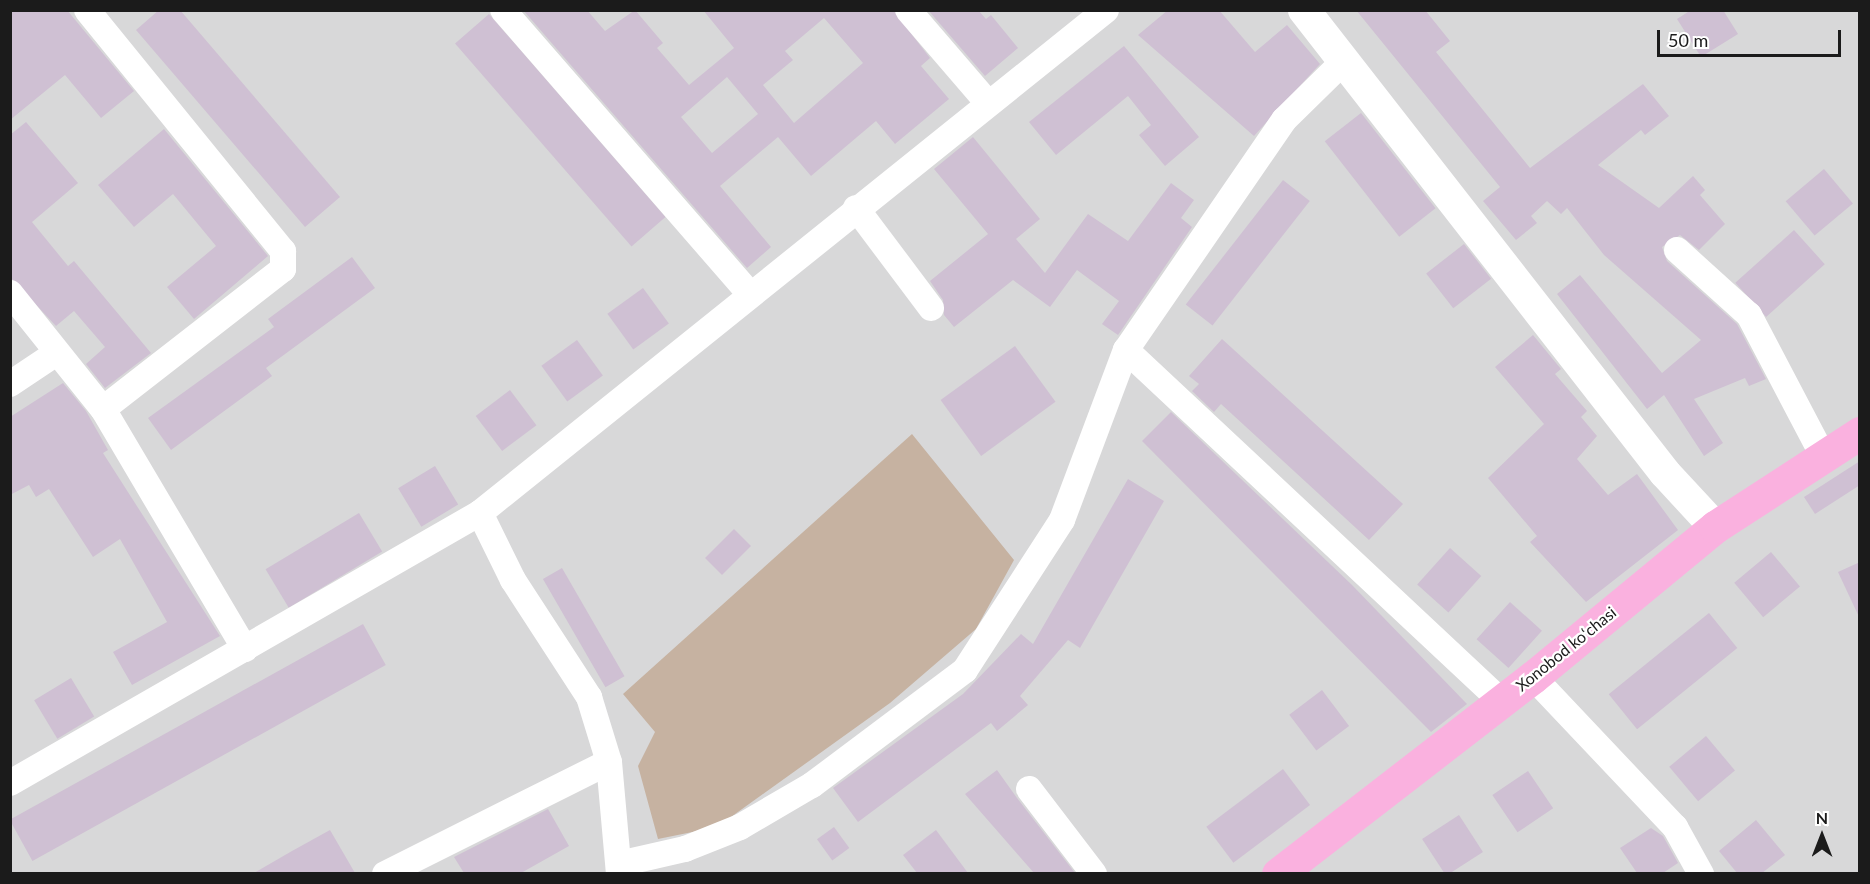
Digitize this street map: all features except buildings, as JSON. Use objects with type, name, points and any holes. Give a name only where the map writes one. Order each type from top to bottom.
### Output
[{"type":"main road","name":"Xonobod koʻchasi","points":[[1278,873],[1533,677],[1714,527],[1860,433]]},
{"type":"street","points":[[87,10],[283,251],[283,269],[103,410]]},
{"type":"street","points":[[503,10],[749,293]]},
{"type":"street","points":[[908,10],[987,102]]},
{"type":"street","points":[[10,783],[480,513],[987,102],[1107,10]]},
{"type":"street","points":[[1315,14],[1344,61],[1665,473],[1714,527]]},
{"type":"street","points":[[480,513],[513,580],[589,697],[609,762],[619,869],[685,849],[740,826],[812,785],[965,670],[1062,520],[1126,350],[1284,120],[1344,61]]},
{"type":"street","points":[[856,208],[931,308]]},
{"type":"street","points":[[1677,250],[1749,315],[1823,456]]},
{"type":"street","points":[[10,293],[55,354],[103,410],[245,649]]},
{"type":"street","points":[[1126,350],[1501,701]]},
{"type":"street","points":[[10,384],[55,354]]},
{"type":"street","points":[[1533,677],[1675,826],[1701,873]]},
{"type":"street","points":[[385,873],[609,762]]},
{"type":"street","points":[[1029,789],[1094,873]]},
{"type":"shaded area","points":[[11,11],[1859,11],[1859,873],[11,873]]},
{"type":"shaded area","points":[[912,434],[1014,560],[976,629],[890,703],[717,827],[658,839],[638,766],[655,732],[623,694]]}]
